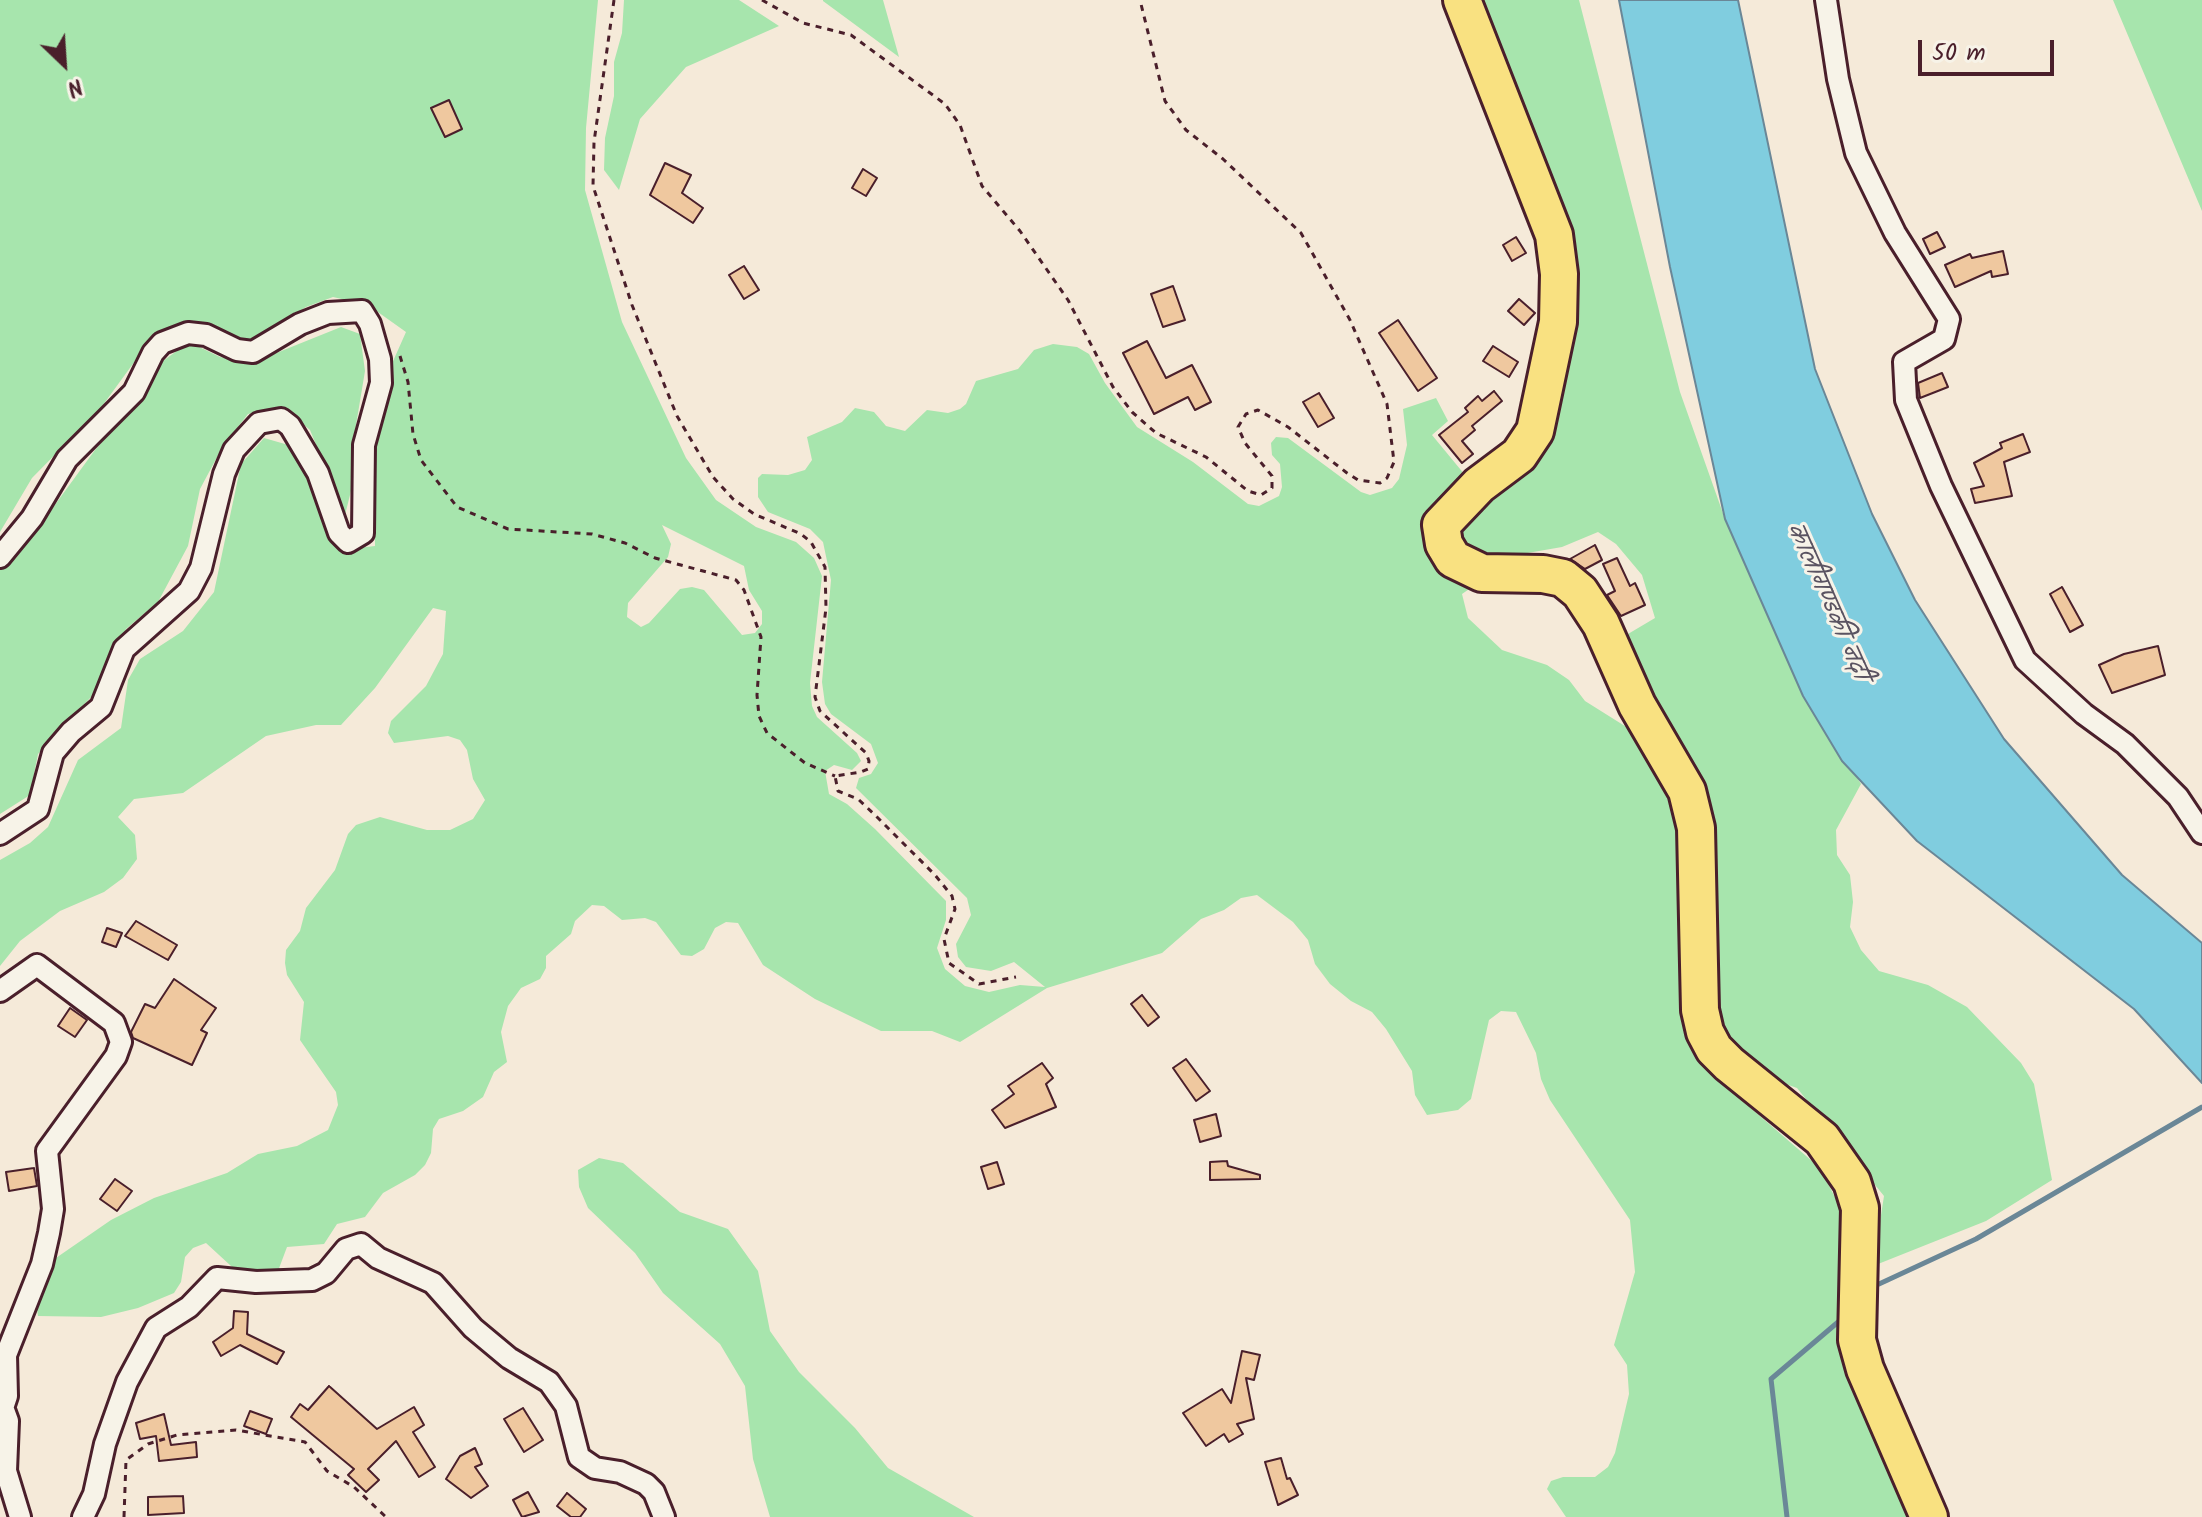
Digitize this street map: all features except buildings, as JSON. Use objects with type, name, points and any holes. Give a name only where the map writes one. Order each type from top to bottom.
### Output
[{"type":"highway","points":[[1462,0],[1554,235],[1559,274],[1558,322],[1535,431],[1519,455],[1479,485],[1441,525],[1444,544],[1453,559],[1482,573],[1543,574],[1563,578],[1580,592],[1601,624],[1637,705],[1687,791],[1696,828],[1700,1010],[1705,1032],[1714,1049],[1729,1064],[1822,1139],[1852,1182],[1860,1208],[1857,1340],[1865,1369],[1929,1517]]},
{"type":"street","points":[[1826,0],[1838,79],[1856,153],[1895,233],[1949,319],[1944,339],[1904,362],[1906,400],[1941,486],[2025,660],[2084,714],[2125,744],[2178,797],[2202,833]]},
{"type":"street","points":[[0,557],[32,518],[57,471],[134,392],[153,353],[162,343],[180,335],[197,334],[244,353],[253,352],[300,324],[328,313],[362,311],[370,324],[380,359],[381,383],[364,445],[363,533],[348,542],[339,533],[318,473],[290,426],[281,419],[259,423],[234,450],[224,474],[201,568],[189,591],[124,649],[101,707],[71,732],[53,753],[38,809],[0,834]]},
{"type":"street","points":[[0,991],[37,965],[114,1023],[121,1042],[116,1056],[47,1151],[53,1209],[49,1233],[42,1264],[6,1355],[7,1396],[2,1414],[8,1421],[6,1471],[20,1517]]},
{"type":"street","points":[[83,1517],[94,1494],[105,1444],[127,1382],[156,1328],[189,1307],[217,1278],[256,1282],[312,1280],[326,1273],[346,1249],[361,1244],[378,1258],[433,1283],[473,1328],[509,1358],[549,1382],[566,1406],[579,1457],[595,1468],[620,1472],[646,1484],[654,1492],[664,1517]]},
{"type":"path","points":[[393,346],[402,359],[408,382],[413,434],[421,460],[457,507],[508,529],[592,534],[625,543],[655,558],[698,567],[736,580],[744,590],[761,637],[757,695],[759,716],[767,733],[805,763],[835,776],[868,769],[866,753],[820,711],[815,697],[826,608],[825,567],[811,542],[754,514],[733,499],[713,477],[677,416],[603,228],[593,186],[594,142],[614,0]]},
{"type":"path","points":[[762,0],[803,23],[851,35],[945,104],[960,125],[982,186],[1015,224],[1068,300],[1113,387],[1132,412],[1156,433],[1206,457],[1248,491],[1261,495],[1272,488],[1272,476],[1245,443],[1238,427],[1246,414],[1258,410],[1288,427],[1358,480],[1380,483],[1387,478],[1394,462],[1389,416],[1368,356],[1301,233],[1223,159],[1186,130],[1170,109],[1158,86],[1150,31],[1140,0]]},
{"type":"path","points":[[835,776],[838,791],[858,799],[952,896],[955,909],[944,939],[949,963],[979,984],[1016,977]]},
{"type":"path","points":[[124,1517],[126,1460],[148,1444],[177,1435],[236,1430],[305,1442],[327,1471],[354,1487],[386,1517]]},
{"type":"green space","points":[[0,0],[598,0],[586,128],[585,190],[622,322],[686,458],[716,500],[756,527],[796,542],[814,558],[822,576],[810,683],[812,706],[817,717],[857,753],[861,761],[852,770],[834,765],[825,771],[829,794],[847,804],[875,829],[946,901],[946,920],[937,948],[945,969],[965,986],[989,992],[1020,985],[1045,987],[1014,962],[991,971],[966,967],[958,957],[956,944],[971,915],[967,898],[856,788],[859,778],[871,774],[878,763],[871,744],[831,714],[825,704],[822,682],[831,580],[823,542],[810,529],[768,512],[758,497],[758,478],[762,474],[788,475],[805,470],[812,460],[807,437],[842,422],[855,408],[874,412],[886,426],[905,431],[927,410],[948,413],[960,409],[966,404],[976,381],[1018,369],[1034,350],[1053,344],[1077,347],[1089,354],[1105,383],[1137,427],[1193,462],[1248,504],[1259,506],[1279,496],[1282,487],[1280,464],[1272,455],[1271,443],[1276,437],[1288,438],[1361,492],[1370,495],[1392,488],[1399,479],[1407,445],[1403,409],[1436,398],[1448,421],[1432,435],[1465,475],[1433,514],[1475,585],[1462,594],[1468,618],[1502,650],[1547,665],[1569,680],[1585,701],[1628,728],[1656,759],[1678,796],[1702,1050],[1753,1110],[1820,1168],[1841,1209],[1913,1517],[1566,1517],[1547,1489],[1551,1481],[1563,1477],[1595,1477],[1608,1467],[1615,1453],[1629,1394],[1627,1365],[1614,1345],[1635,1272],[1630,1220],[1550,1100],[1541,1079],[1536,1053],[1516,1012],[1501,1011],[1489,1020],[1471,1099],[1458,1110],[1427,1115],[1415,1095],[1412,1071],[1386,1029],[1372,1012],[1351,1001],[1330,984],[1315,964],[1308,940],[1293,922],[1257,895],[1241,898],[1224,910],[1201,919],[1162,953],[1047,988],[960,1042],[932,1031],[881,1031],[815,999],[763,965],[738,923],[726,922],[715,928],[704,949],[692,956],[681,955],[656,922],[645,918],[622,920],[604,906],[592,905],[575,921],[571,934],[546,956],[546,968],[540,979],[521,988],[508,1006],[501,1032],[507,1062],[494,1072],[483,1097],[463,1111],[439,1119],[433,1129],[431,1153],[425,1165],[415,1175],[383,1193],[365,1217],[337,1224],[324,1244],[287,1247],[278,1271],[269,1280],[243,1277],[206,1243],[193,1248],[185,1257],[181,1282],[174,1293],[138,1308],[101,1317],[38,1316],[36,1303],[24,1280],[111,1220],[154,1198],[227,1173],[258,1154],[297,1146],[328,1130],[338,1105],[336,1092],[300,1040],[304,1002],[287,975],[286,950],[300,931],[306,908],[335,870],[348,834],[356,825],[380,817],[427,830],[450,830],[473,819],[485,800],[473,779],[467,750],[460,740],[448,736],[394,743],[388,733],[391,721],[426,686],[443,654],[446,611],[433,608],[375,688],[341,725],[316,725],[266,736],[183,793],[134,799],[118,817],[135,835],[137,859],[123,878],[104,892],[60,911],[20,941],[0,966],[0,860],[30,843],[48,827],[78,760],[121,728],[128,680],[140,659],[183,631],[214,592],[241,464],[264,438],[292,446],[340,550],[375,546],[375,452],[384,414],[386,377],[406,332],[368,305],[333,297],[306,307],[249,344],[191,324],[154,335],[100,409],[32,478],[0,532]],"holes":[[[662,525],[744,566],[749,590],[762,611],[762,624],[755,633],[742,635],[704,590],[692,587],[680,589],[649,623],[641,627],[627,617],[628,603],[668,557],[671,544]]]},
{"type":"green space","points":[[624,0],[739,0],[779,26],[686,67],[640,119],[619,190],[604,170],[605,138],[614,96],[614,62],[622,33]]},
{"type":"green space","points":[[883,0],[899,57],[823,1]]},
{"type":"green space","points":[[1478,0],[1579,0],[1680,392],[1725,519],[1803,695],[1861,784],[1836,830],[1837,855],[1850,875],[1853,902],[1850,927],[1861,950],[1879,971],[1928,985],[1967,1007],[2021,1063],[2034,1084],[2052,1180],[1986,1221],[1873,1266],[1884,1196],[1797,1088],[1766,1077],[1732,1052],[1714,1022],[1702,801],[1630,665],[1628,634],[1655,618],[1642,575],[1616,544],[1598,532],[1562,547],[1493,559],[1457,540],[1453,521],[1530,452],[1568,328]]},
{"type":"green space","points":[[2113,0],[2202,0],[2202,211]]},
{"type":"green space","points":[[341,327],[360,334],[365,371],[355,431],[352,487],[345,515],[310,430],[283,407],[248,414],[223,446],[200,489],[188,546],[158,602],[126,629],[92,696],[38,754],[30,795],[0,814],[0,568],[16,558],[95,450],[131,409],[163,361],[189,342],[220,357],[254,362]]},
{"type":"green space","points":[[599,1158],[623,1163],[680,1212],[728,1229],[758,1271],[770,1331],[799,1372],[855,1428],[888,1468],[974,1517],[770,1517],[753,1459],[745,1386],[720,1344],[663,1293],[635,1253],[588,1208],[579,1187],[578,1170]]},
{"type":"water","name":"कालीगण्डकी नदी","points":[[1619,0],[1738,0],[1815,369],[1872,514],[1915,600],[2004,739],[2122,875],[2202,943],[2202,1083],[2134,1009],[1917,841],[1842,761],[1803,696],[1725,519],[1670,267]]},
{"type":"waterway","points":[[1879,1284],[1976,1239],[2202,1107]]},
{"type":"waterway","points":[[1787,1517],[1771,1379],[1844,1317]]}]
